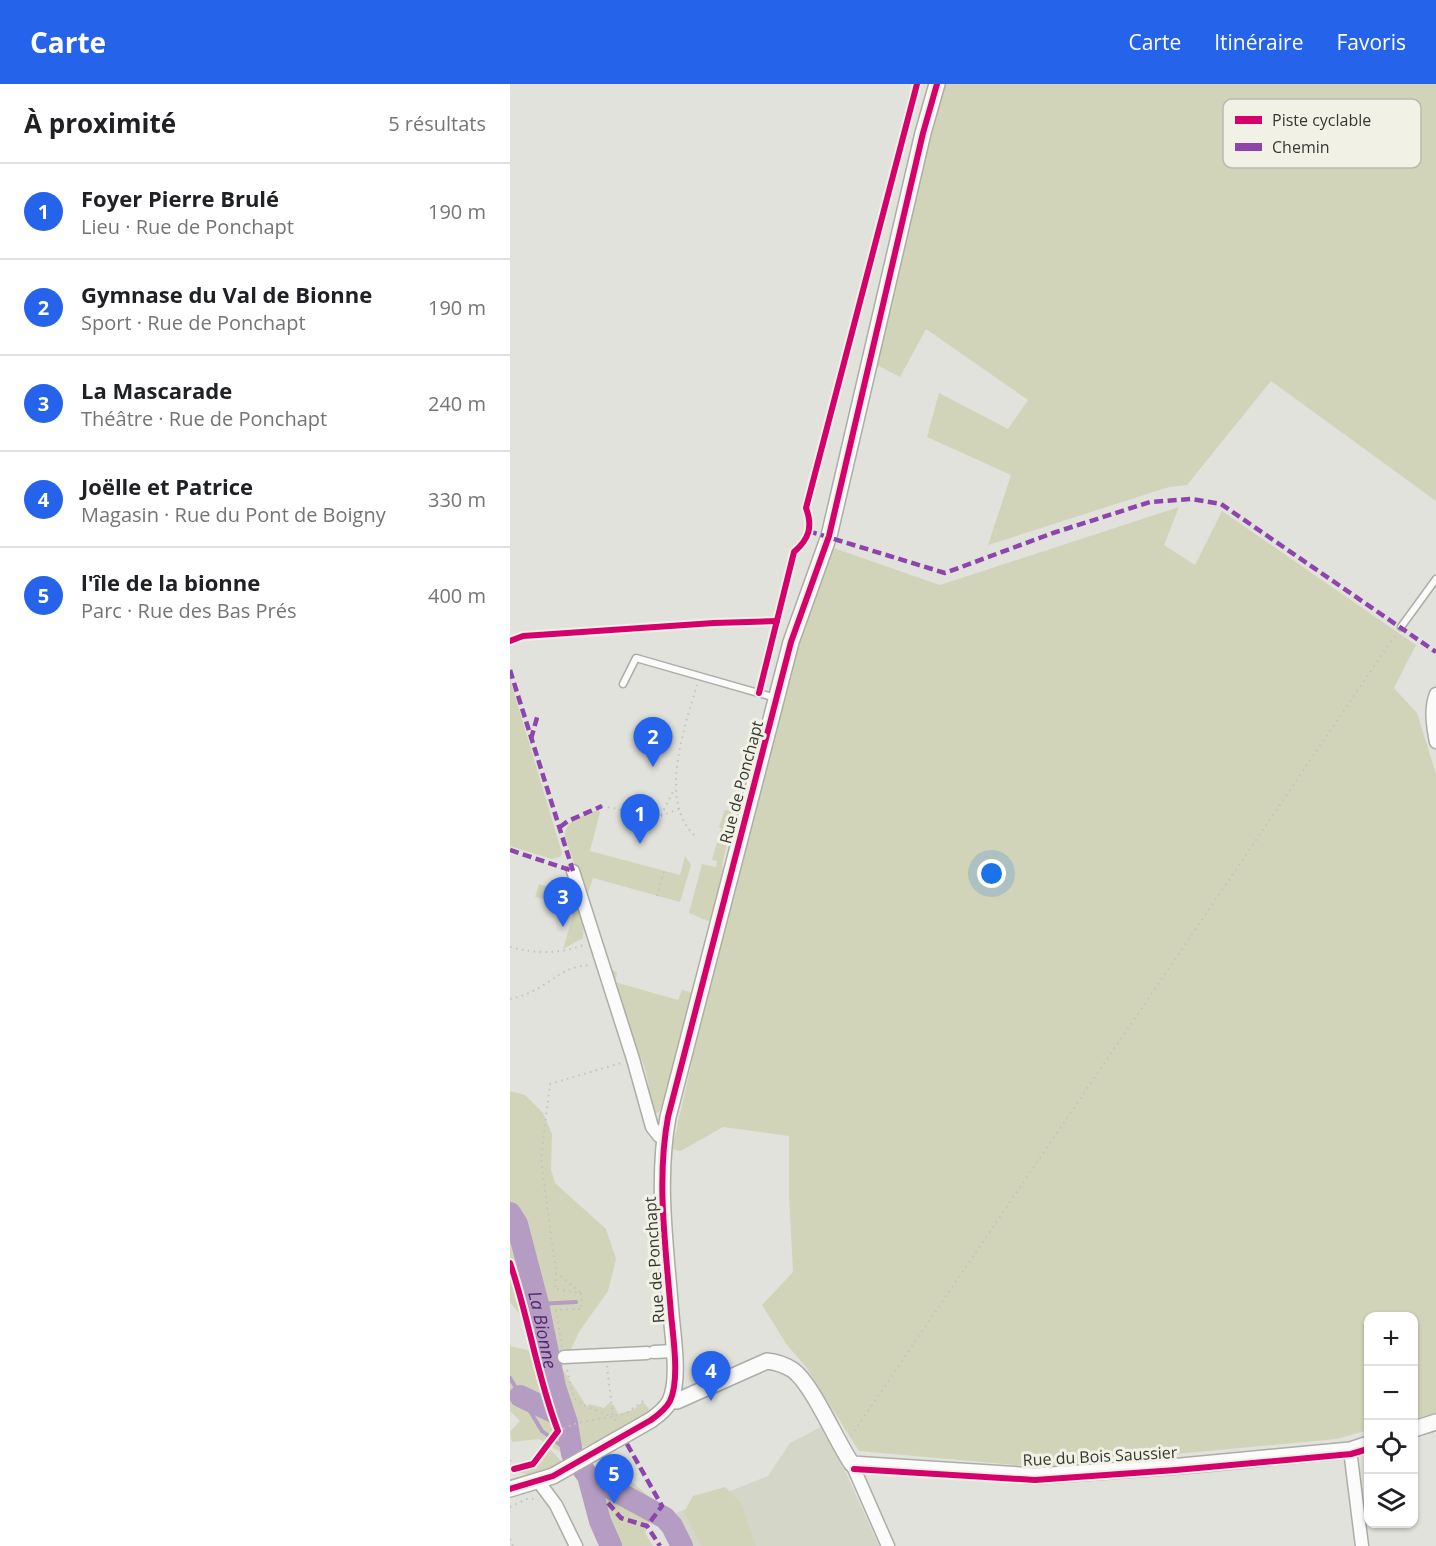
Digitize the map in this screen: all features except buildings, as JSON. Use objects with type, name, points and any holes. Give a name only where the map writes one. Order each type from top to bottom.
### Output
[{"type":"street","name":"Rue de Ponchapt","points":[[671,1400],[674,1383],[674,1351],[661,1177],[664,1138],[680,1064],[791,642],[829,536],[923,133],[937,84]]},
{"type":"street","points":[[1436,694],[1432,725],[1436,742]]},
{"type":"street","points":[[573,871],[633,1059],[652,1127],[659,1136],[664,1138]]},
{"type":"street","points":[[564,1358],[674,1351]]},
{"type":"street","points":[[510,1489],[553,1476],[651,1420],[663,1411],[671,1400],[677,1401],[767,1361],[778,1363],[794,1371],[808,1388],[852,1464],[888,1546]]},
{"type":"street","points":[[1418,1427],[1436,1422]]},
{"type":"street","name":"Rue du Bois Saussier","points":[[852,1464],[1036,1476],[1350,1450],[1364,1445]]},
{"type":"street","points":[[1350,1450],[1362,1546]]},
{"type":"street","points":[[538,1481],[556,1505],[576,1546]]},
{"type":"lane","points":[[1401,627],[1436,579]]},
{"type":"lane","points":[[622,684],[636,658],[777,698]]},
{"type":"path","points":[[842,1450],[1401,627]]},
{"type":"path","points":[[661,816],[675,788],[684,735],[700,676]]},
{"type":"path","points":[[675,788],[679,810],[687,828],[694,835]]},
{"type":"path","points":[[602,806],[661,816],[679,810]]},
{"type":"path","points":[[657,896],[664,871]]},
{"type":"path","points":[[510,947],[530,953],[546,953],[561,952],[595,942]]},
{"type":"path","points":[[510,999],[534,991],[575,966],[603,964]]},
{"type":"path","points":[[581,1293],[555,1289],[556,1272],[541,1159],[550,1084],[633,1059]]},
{"type":"path","points":[[556,1272],[581,1293],[582,1309],[556,1310],[574,1398],[581,1404],[613,1417]]},
{"type":"path","points":[[606,1355],[613,1417]]},
{"type":"path","points":[[558,1431],[577,1423],[625,1414],[643,1401]]},
{"type":"path","points":[[510,1460],[514,1469]]},
{"type":"path","points":[[510,1507],[528,1498],[556,1505]]},
{"type":"path","points":[[510,1539],[513,1546]]},
{"type":"shaded area","points":[[821,1427],[840,1456],[879,1546],[693,1546],[676,1513],[768,1476],[790,1443]]},
{"type":"green space","points":[[943,84],[1436,84],[1436,501],[1271,381],[1187,485],[1169,487],[988,545],[1011,475],[927,437],[939,393],[1008,429],[1028,400],[926,329],[900,377],[877,365],[929,133]]},
{"type":"green space","points":[[1179,507],[1164,545],[1195,565],[1222,511],[1416,645],[1394,688],[1417,713],[1436,774],[1436,1413],[1418,1418],[1418,1312],[1364,1312],[1364,1431],[1337,1439],[1036,1467],[859,1451],[806,1367],[787,1345],[762,1305],[793,1272],[789,1136],[723,1127],[681,1151],[672,1149],[725,917],[822,544],[940,585]]},
{"type":"green space","points":[[510,679],[562,853],[560,857],[552,859],[510,846]]},
{"type":"green space","points":[[598,810],[600,812],[590,851],[680,875],[685,856],[691,865],[680,902],[593,878],[588,893],[584,892],[565,837],[566,831],[571,822]]},
{"type":"green space","points":[[725,810],[735,811],[722,865],[724,880],[713,919],[708,921],[689,913],[702,864],[716,867],[717,861],[712,860]]},
{"type":"green space","points":[[539,884],[571,894],[575,898],[582,914],[583,938],[563,949],[573,915],[545,906],[547,900],[535,897]]},
{"type":"green space","points":[[609,967],[617,973],[615,982],[678,1000],[682,990],[690,992],[692,996],[664,1103],[658,1113],[654,1113],[646,1070],[631,1042]]},
{"type":"green space","points":[[510,1091],[525,1095],[543,1113],[552,1134],[551,1169],[555,1183],[606,1229],[616,1259],[608,1291],[579,1332],[562,1368],[587,1407],[589,1404],[604,1408],[609,1403],[614,1405],[618,1414],[633,1410],[643,1402],[649,1409],[645,1415],[601,1442],[598,1441],[565,1455],[539,1439],[512,1442],[510,1432],[520,1421],[510,1411],[510,1346],[540,1353],[538,1337],[510,1302]]},
{"type":"green space","points":[[548,1447],[564,1464],[533,1476],[515,1471],[537,1462]]},
{"type":"green space","points":[[616,1469],[657,1503],[645,1533],[653,1546],[606,1546],[588,1501]]},
{"type":"green space","points":[[725,1487],[741,1503],[756,1546],[701,1546],[684,1512],[693,1496]]},
{"type":"waterway","name":"La Bionne","points":[[510,1213],[517,1224],[538,1304],[555,1387],[567,1423],[572,1454],[588,1476],[600,1521],[611,1546]]},
{"type":"waterway","points":[[538,1304],[576,1302]]},
{"type":"waterway","points":[[510,1378],[542,1431],[572,1454]]},
{"type":"waterway","points":[[520,1396],[564,1417]]},
{"type":"waterway","points":[[588,1476],[665,1518],[672,1526],[682,1546]]},
{"type":"marked path","points":[[808,531],[945,573],[1053,533],[1150,502],[1191,499],[1221,504],[1436,652]]},
{"type":"marked path","points":[[510,670],[573,871]]},
{"type":"marked path","points":[[531,739],[538,714]]},
{"type":"marked path","points":[[560,827],[602,806]]},
{"type":"marked path","points":[[510,850],[573,871]]},
{"type":"marked path","points":[[627,1444],[662,1506],[647,1526]]},
{"type":"marked path","points":[[608,1503],[621,1518],[647,1526],[660,1546]]},
{"type":"cycle path","points":[[759,693],[794,552],[808,532],[809,521],[806,508],[917,84]]},
{"type":"cycle path","points":[[510,1489],[553,1476],[651,1420],[666,1407],[673,1392],[675,1358],[662,1190],[664,1141],[668,1117],[791,642],[829,536],[923,133],[937,84]]},
{"type":"cycle path","points":[[510,641],[523,636],[777,621]]},
{"type":"cycle path","points":[[510,1263],[544,1390],[558,1431],[533,1464],[514,1469]]},
{"type":"cycle path","points":[[854,1469],[1035,1480],[1176,1470],[1351,1454],[1364,1450]]},
{"type":"place","name":"Gymnase du Val de Bionne","points":[[653,767]]},
{"type":"place","name":"Foyer Pierre Brulé","points":[[640,844]]},
{"type":"place","name":"La Mascarade","points":[[563,927]]},
{"type":"place","name":"Joëlle et Patrice","points":[[711,1401]]},
{"type":"place","name":"l'île de la bionne","points":[[614,1504]]}]
